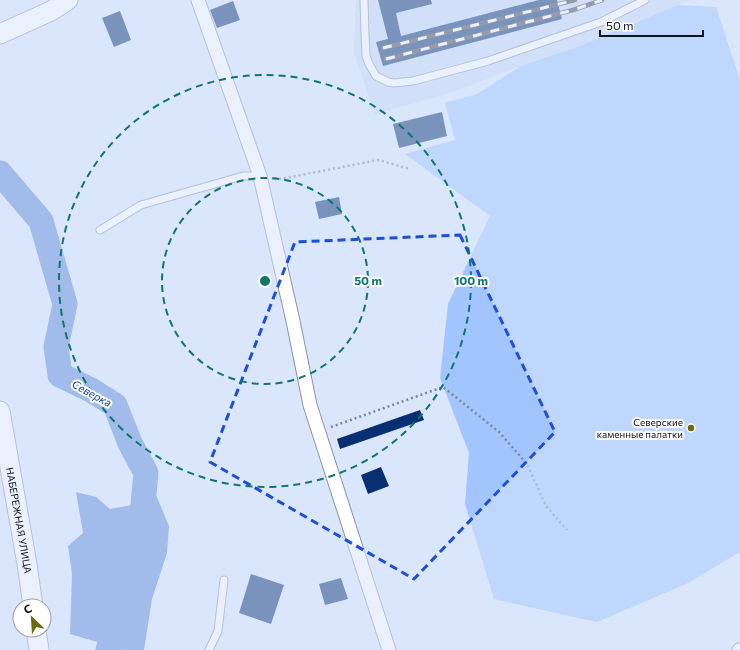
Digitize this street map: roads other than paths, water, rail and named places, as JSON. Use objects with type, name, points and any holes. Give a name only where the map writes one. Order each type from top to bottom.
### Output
[{"type":"street","points":[[0,34],[48,6],[68,0]]},
{"type":"street","points":[[198,0],[260,176],[293,321],[310,405],[389,650]]},
{"type":"street","name":"НАБЕРЕЖНАЯ УЛИЦА","points":[[0,411],[32,598]]},
{"type":"street","points":[[37,638],[39,650]]},
{"type":"lane","points":[[364,0],[364,34],[366,56],[376,76],[388,82],[394,83],[413,81],[488,61],[601,22],[645,0]]},
{"type":"lane","points":[[100,230],[141,205],[243,176],[260,176]]},
{"type":"lane","points":[[209,650],[218,631],[224,580]]},
{"type":"waterway","name":"Северка","points":[[0,173],[41,221],[65,304],[56,347],[60,375],[91,390],[115,405],[130,443],[146,473],[143,504]]},
{"type":"waterway","name":"Северка","points":[[108,650],[119,613]]},
{"type":"railway","points":[[383,48],[575,0]]},
{"type":"railway","points":[[386,59],[573,10],[602,0]]},
{"type":"place","name":"Северские каменные палатки","points":[[691,428]]}]
